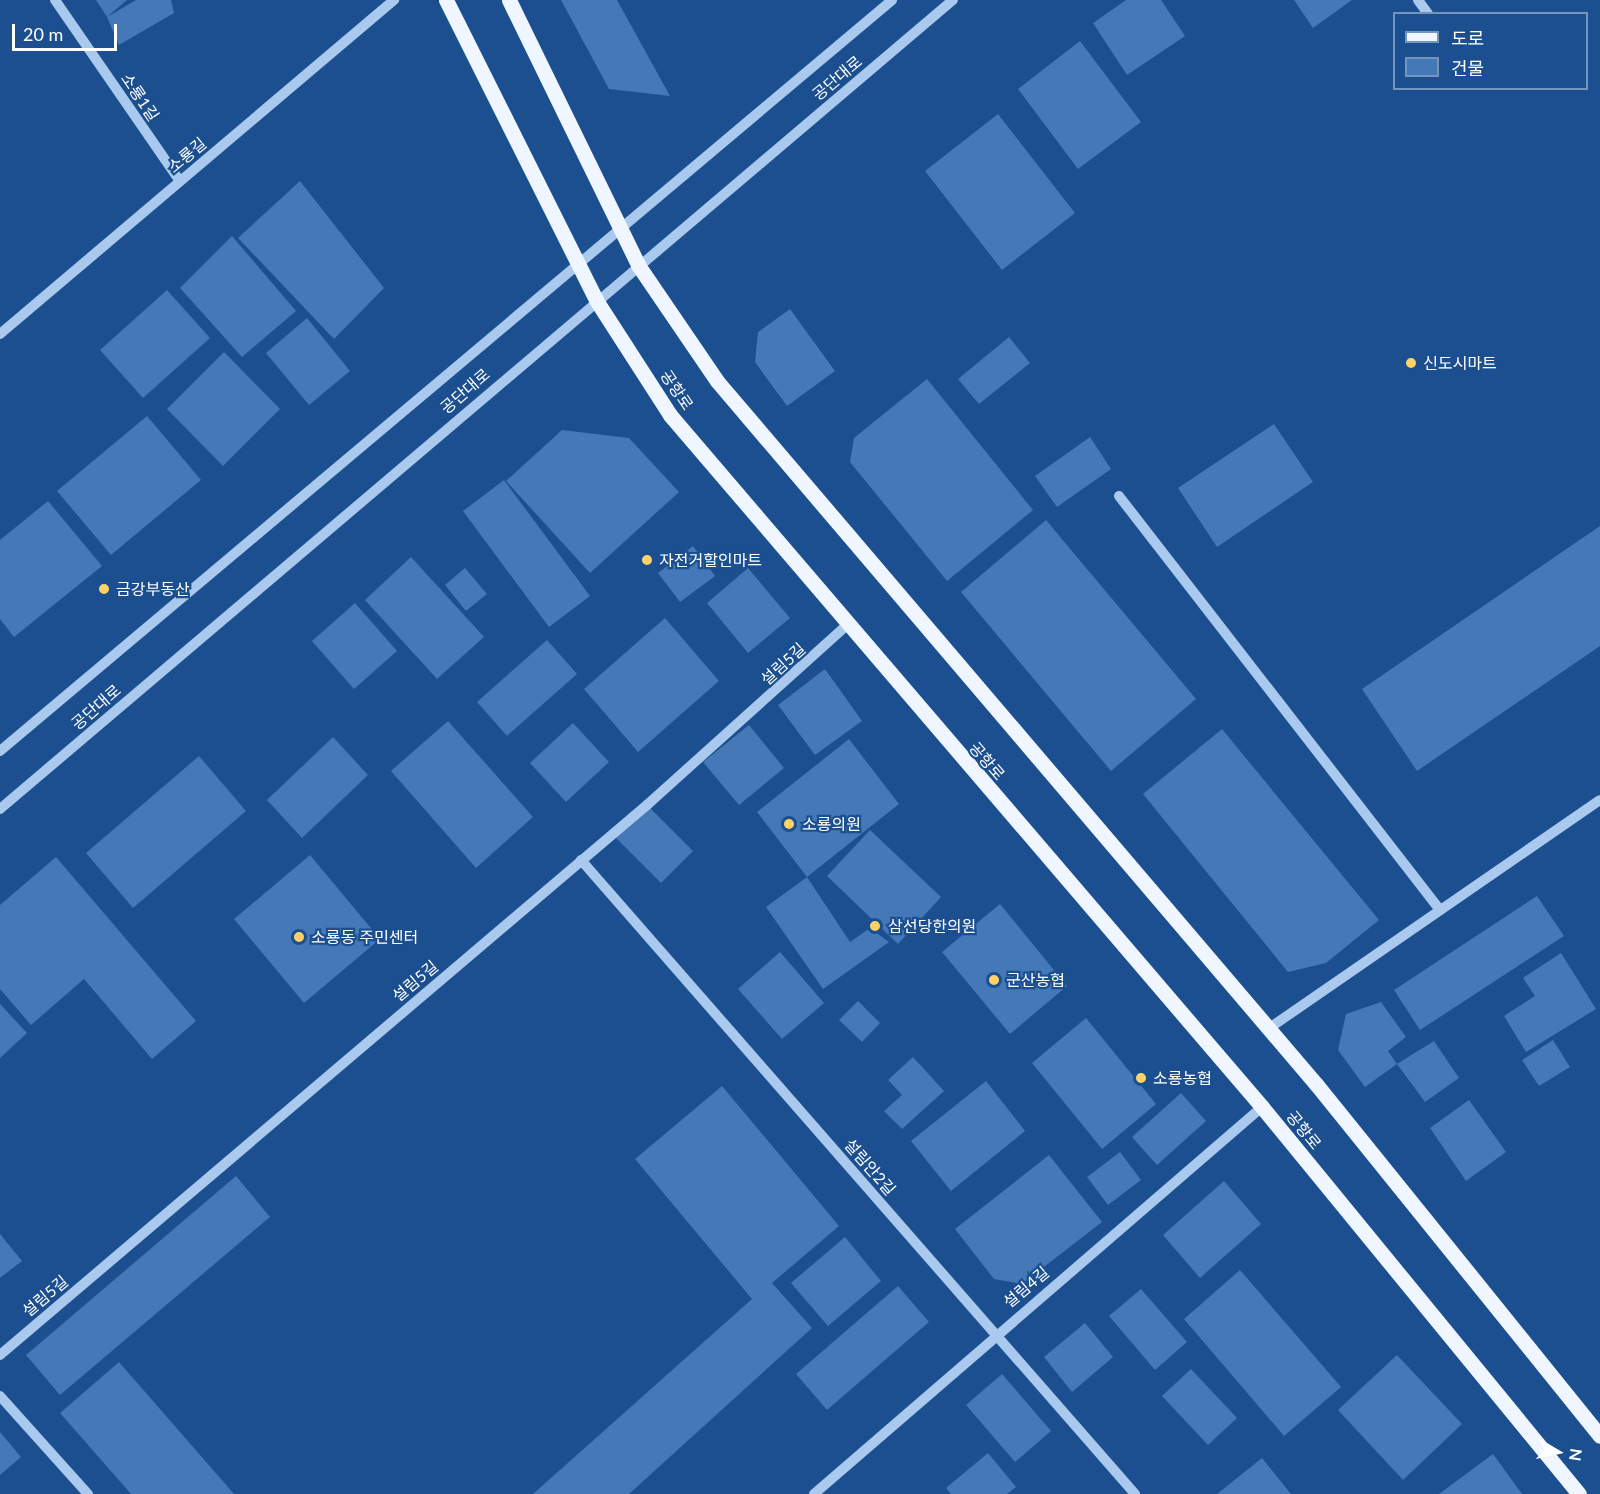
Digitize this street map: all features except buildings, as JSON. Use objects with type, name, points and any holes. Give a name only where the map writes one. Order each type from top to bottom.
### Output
[{"type":"main road","name":"공항로","points":[[446,0],[596,300],[670,415],[846,626],[1262,1107],[1579,1494]]},
{"type":"main road","points":[[509,0],[638,265],[724,390],[1268,1029],[1600,1437]]},
{"type":"street","name":"소룡1길","points":[[55,0],[180,181]]},
{"type":"street","name":"소룡길","points":[[0,334],[394,0]]},
{"type":"street","name":"공단대로","points":[[0,752],[577,263],[892,0]]},
{"type":"street","name":"공단대로","points":[[0,809],[596,300],[953,0]]},
{"type":"street","points":[[1119,496],[1440,910]]},
{"type":"street","name":"설림5길","points":[[0,1355],[581,860],[846,626]]},
{"type":"street","points":[[1268,1029],[1600,800]]},
{"type":"street","name":"설림안2길","points":[[581,860],[1135,1494]]},
{"type":"street","name":"설림4길","points":[[814,1494],[995,1333],[1262,1107]]},
{"type":"street","points":[[0,1396],[88,1494]]},
{"type":"place","name":"신도시마트","points":[[1411,363]]},
{"type":"place","name":"자전거할인마트","points":[[647,560]]},
{"type":"place","name":"금강부동산","points":[[104,589]]},
{"type":"place","name":"소룡의원","points":[[789,824]]},
{"type":"place","name":"삼선당한의원","points":[[875,926]]},
{"type":"place","name":"소룡동 주민센터","points":[[299,937]]},
{"type":"place","name":"군산농협","points":[[994,980]]},
{"type":"place","name":"소룡농협","points":[[1141,1078]]}]
